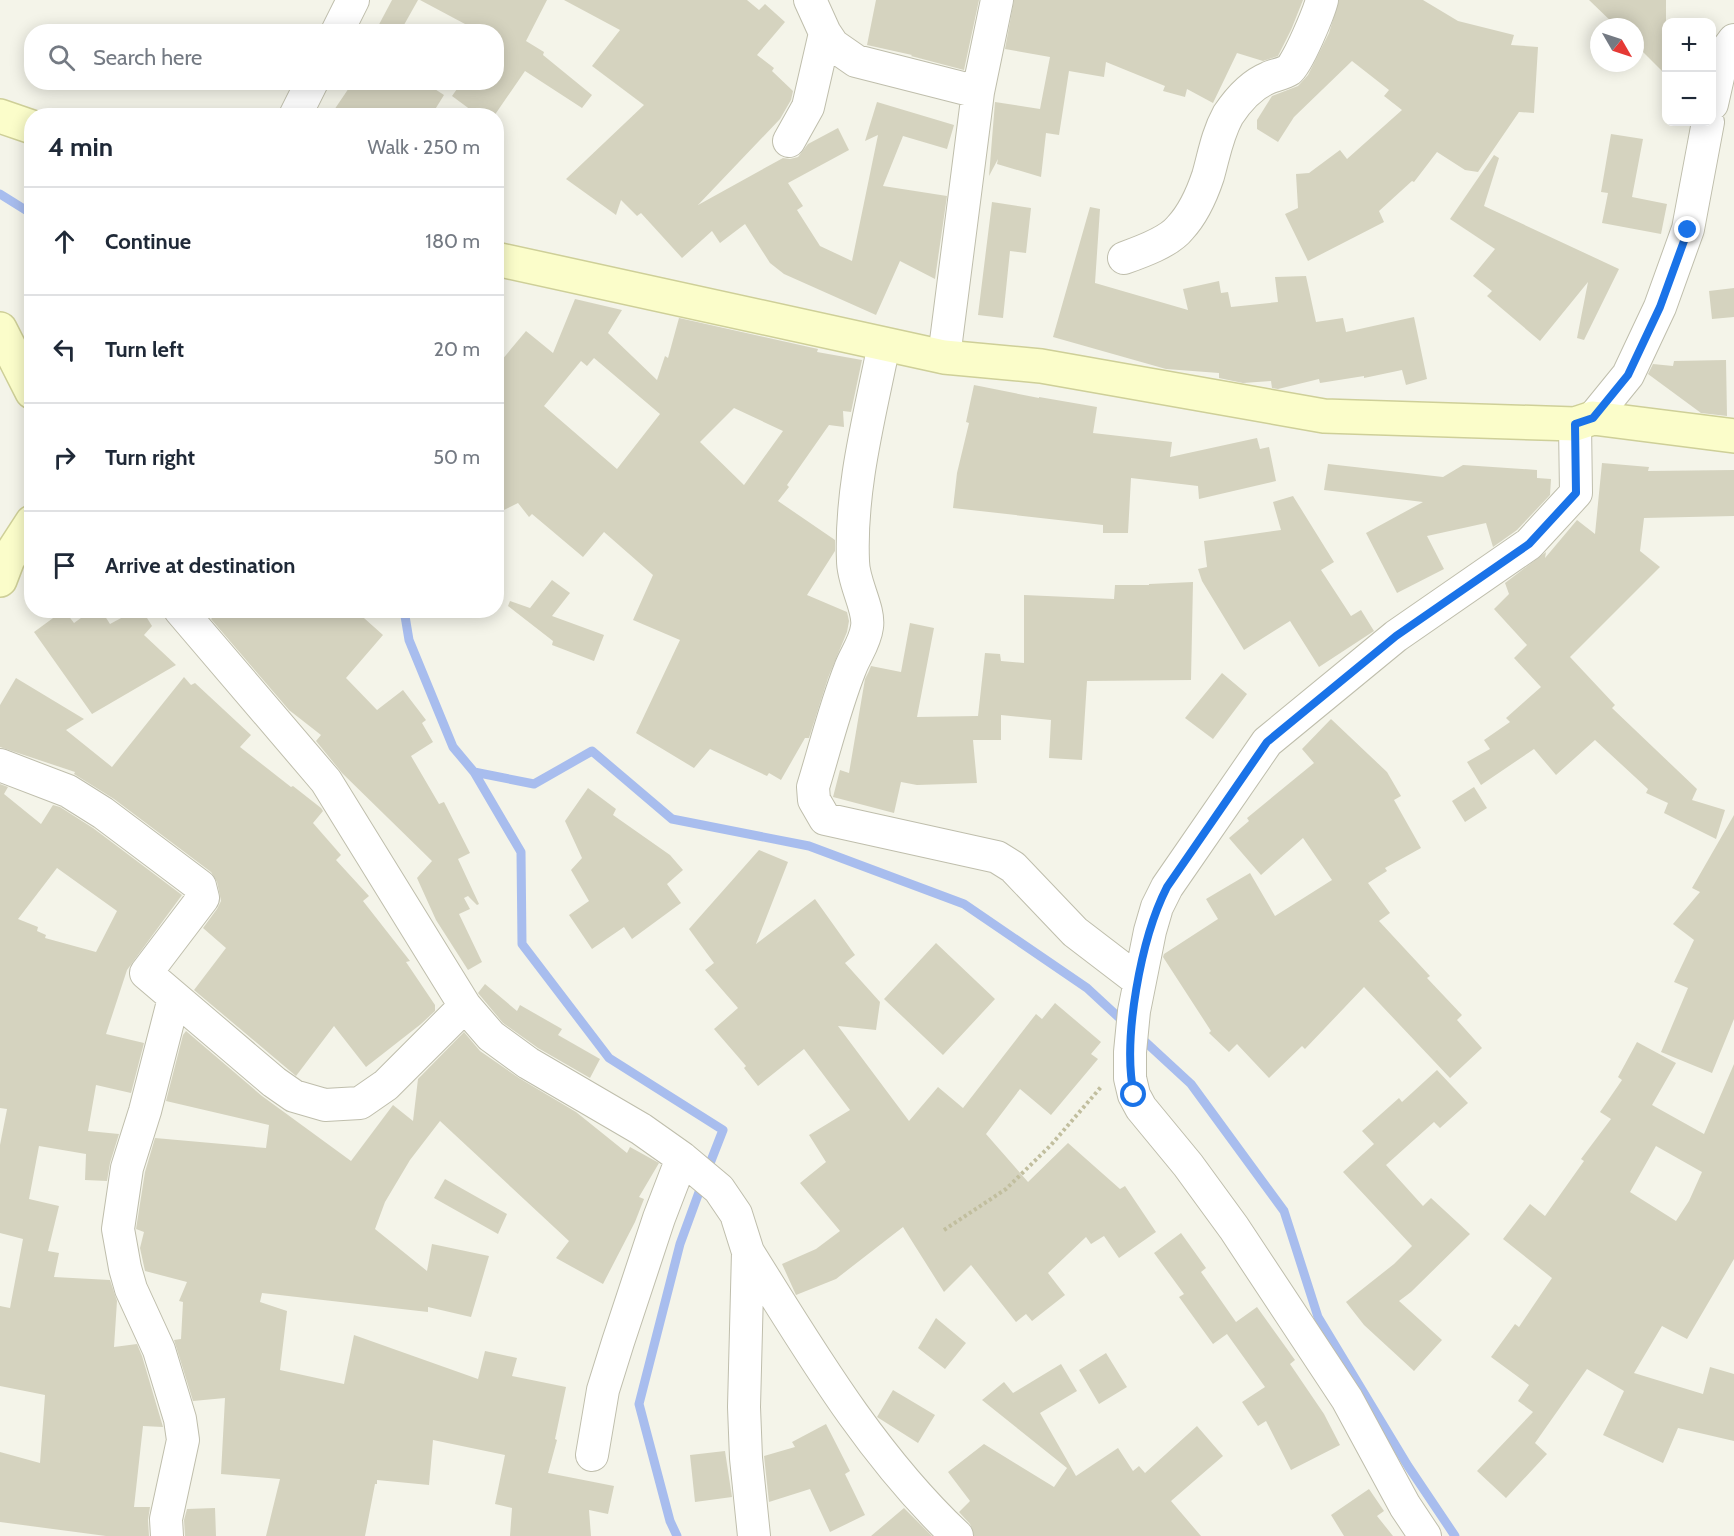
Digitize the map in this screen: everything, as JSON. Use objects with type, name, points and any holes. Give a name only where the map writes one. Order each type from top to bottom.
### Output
[{"type":"street","points":[[342,24],[353,0]]},
{"type":"street","points":[[810,0],[825,33],[838,49],[856,61],[978,92]]},
{"type":"street","points":[[944,357],[978,92],[997,0]]},
{"type":"street","points":[[1124,258],[1151,248],[1179,230],[1197,204],[1208,176],[1215,143],[1229,115],[1258,82],[1289,70],[1295,63],[1318,16],[1322,0]]},
{"type":"street","points":[[789,141],[808,107],[825,33]]},
{"type":"street","points":[[1716,86],[1723,55],[1734,40]]},
{"type":"street","points":[[299,108],[308,90]]},
{"type":"street","points":[[0,116],[24,124]]},
{"type":"street","points":[[1425,1536],[1395,1488],[1347,1399],[1240,1237],[1134,1095],[1130,1078],[1130,1052],[1139,981],[1157,907],[1167,887],[1267,742],[1396,636],[1529,544],[1576,493],[1584,421],[1628,375],[1660,307],[1688,230],[1707,126]]},
{"type":"street","points":[[504,261],[944,357],[1041,366],[1324,416],[1584,421],[1734,436]]},
{"type":"street","points":[[0,330],[24,376]]},
{"type":"street","points":[[884,344],[862,453],[855,503],[853,562],[856,585],[868,625],[865,640],[850,668],[816,776],[813,787],[814,800],[825,819],[997,857],[1013,867],[1075,932],[1139,981]]},
{"type":"street","points":[[0,580],[8,559],[24,534]]},
{"type":"street","points":[[187,618],[326,781],[465,1006],[491,1036],[528,1063],[631,1123],[684,1160],[719,1189],[736,1214],[748,1251],[812,1354],[877,1447],[904,1481],[957,1536]]},
{"type":"street","points":[[0,765],[68,791],[103,813],[200,886],[203,898],[146,973],[174,999],[294,1096],[325,1105],[360,1103],[386,1085],[465,1006]]},
{"type":"street","points":[[167,1536],[166,1519],[183,1440],[180,1419],[159,1350],[131,1289],[118,1229],[127,1168],[145,1111],[174,999]]},
{"type":"street","points":[[592,1455],[603,1390],[659,1218],[684,1160]]},
{"type":"street","points":[[748,1251],[744,1407],[753,1536]]},
{"type":"path","points":[[944,1230],[1006,1189],[1023,1174],[1072,1121],[1130,1052]]},
{"type":"building","points":[[392,0],[418,0],[404,24],[379,24]]},
{"type":"building","points":[[420,0],[547,0],[526,41],[544,52],[543,55],[592,95],[582,108],[525,71],[500,108],[468,108],[452,96],[456,90],[504,90],[504,24],[465,24]]},
{"type":"building","points":[[564,0],[747,0],[759,10],[765,4],[785,22],[757,55],[774,68],[772,71],[793,91],[791,100],[780,119],[698,205],[783,158],[798,157],[808,144],[838,128],[849,150],[788,183],[803,206],[797,210],[820,246],[852,261],[878,135],[865,141],[877,102],[954,125],[947,149],[903,136],[883,186],[947,196],[935,279],[900,261],[876,315],[784,274],[770,263],[745,224],[720,243],[712,231],[682,258],[641,213],[637,216],[621,200],[616,215],[566,179],[644,105],[592,66],[620,30]]},
{"type":"building","points":[[876,0],[979,0],[964,70],[867,45]]},
{"type":"building","points":[[1014,0],[1303,0],[1278,56],[1263,61],[1237,53],[1213,103],[1187,89],[1185,97],[1163,91],[1165,86],[1106,62],[1104,77],[1069,71],[1059,135],[1046,133],[1041,177],[997,164],[998,159],[989,176],[995,102],[1040,109],[1050,57],[1005,49]]},
{"type":"building","points":[[1339,0],[1423,0],[1458,21],[1514,35],[1511,45],[1538,47],[1534,113],[1519,112],[1478,172],[1465,170],[1437,152],[1414,182],[1412,181],[1379,211],[1384,222],[1308,261],[1285,214],[1298,208],[1296,174],[1309,173],[1340,150],[1347,159],[1402,110],[1384,96],[1389,90],[1352,61],[1294,117],[1278,142],[1257,129],[1257,120],[1272,96],[1298,86],[1308,75],[1329,33]]},
{"type":"building","points":[[1589,0],[1666,0],[1666,18],[1662,18],[1662,71],[1644,53],[1644,18],[1608,18]]},
{"type":"building","points":[[348,90],[436,90],[444,95],[436,108],[335,108]]},
{"type":"building","points":[[1611,134],[1643,139],[1632,197],[1667,204],[1661,234],[1602,223],[1608,193],[1601,192]]},
{"type":"building","points":[[1494,155],[1499,158],[1484,206],[1619,269],[1584,340],[1577,338],[1588,282],[1540,341],[1487,296],[1492,291],[1473,276],[1495,249],[1450,219]]},
{"type":"building","points":[[992,202],[1031,208],[1026,253],[1010,251],[1003,318],[978,315]]},
{"type":"building","points":[[1090,207],[1100,209],[1095,283],[1188,310],[1183,289],[1219,281],[1221,293],[1228,292],[1231,307],[1278,302],[1275,277],[1306,276],[1316,322],[1343,318],[1346,332],[1414,317],[1427,379],[1406,385],[1402,370],[1364,378],[1364,376],[1320,383],[1319,379],[1278,389],[1272,388],[1271,381],[1243,383],[1219,378],[1219,373],[1166,369],[1053,337]]},
{"type":"building","points":[[1734,288],[1734,317],[1712,319],[1709,291]]},
{"type":"building","points":[[575,299],[622,310],[608,333],[657,380],[665,356],[668,358],[679,318],[818,349],[817,352],[862,360],[851,412],[843,411],[844,427],[829,425],[778,501],[835,540],[835,551],[807,595],[847,612],[849,621],[809,738],[805,738],[781,780],[769,773],[767,776],[710,749],[694,768],[636,733],[680,640],[633,620],[653,575],[604,532],[583,557],[532,514],[529,517],[518,503],[504,510],[504,357],[526,331],[553,353]],"holes":[[[594,358],[660,414],[617,469],[544,406],[581,361],[587,366]],[[734,408],[783,431],[744,485],[700,442]]]},
{"type":"building","points":[[1726,360],[1727,416],[1701,413],[1648,374],[1653,364],[1673,366],[1674,361]]},
{"type":"building","points":[[974,385],[1097,407],[1093,433],[1172,442],[1170,457],[1257,438],[1260,449],[1269,447],[1276,481],[1199,499],[1198,486],[1131,478],[1128,533],[1103,533],[1103,525],[953,508],[957,473],[969,423],[966,422]]},
{"type":"building","points":[[1602,463],[1649,467],[1648,471],[1734,470],[1734,516],[1644,518],[1640,551],[1660,567],[1570,657],[1615,705],[1612,708],[1697,789],[1692,800],[1725,810],[1716,839],[1664,813],[1668,803],[1646,793],[1648,789],[1595,740],[1556,775],[1534,749],[1481,785],[1467,762],[1490,749],[1484,740],[1510,722],[1506,718],[1541,687],[1514,658],[1527,645],[1494,609],[1509,594],[1505,583],[1546,552],[1545,558],[1577,520],[1595,534]]},
{"type":"building","points":[[1328,464],[1443,477],[1463,465],[1537,470],[1537,478],[1551,479],[1550,495],[1517,530],[1493,547],[1486,523],[1427,536],[1444,569],[1397,593],[1366,533],[1423,502],[1324,490]]},
{"type":"building","points":[[1293,496],[1334,562],[1321,570],[1351,616],[1361,610],[1374,631],[1319,667],[1290,621],[1244,650],[1202,581],[1198,569],[1207,567],[1204,541],[1281,530],[1273,502]]},
{"type":"building","points":[[552,580],[570,593],[552,616],[604,635],[594,661],[552,645],[553,641],[508,606],[510,601],[530,608]]},
{"type":"building","points":[[1193,582],[1191,680],[1087,681],[1082,760],[1049,758],[1051,720],[1001,715],[1001,740],[973,740],[977,783],[917,785],[901,782],[894,813],[833,797],[840,770],[849,773],[865,679],[871,666],[901,672],[910,623],[934,628],[917,717],[978,716],[985,653],[1000,654],[1001,661],[1024,663],[1024,595],[1114,599],[1115,585]]},
{"type":"building","points":[[53,618],[70,618],[74,623],[81,618],[106,618],[110,624],[121,618],[147,618],[152,626],[144,635],[176,665],[92,714],[34,632]]},
{"type":"building","points":[[364,618],[383,635],[346,678],[377,710],[403,690],[426,720],[422,723],[433,742],[411,756],[439,804],[444,802],[470,853],[458,859],[479,904],[477,905],[468,896],[464,898],[470,909],[459,914],[482,962],[468,970],[436,920],[417,878],[432,861],[342,773],[316,741],[321,735],[289,710],[211,619]]},
{"type":"building","points":[[1222,673],[1247,694],[1213,739],[1185,718]]},
{"type":"building","points":[[184,677],[191,685],[195,683],[251,735],[240,747],[321,808],[323,811],[313,823],[341,855],[336,860],[369,896],[363,901],[410,961],[406,962],[435,1005],[435,1011],[421,1024],[366,1067],[334,1026],[296,1076],[194,990],[226,948],[203,928],[221,901],[217,882],[211,872],[114,799],[74,774],[75,772],[0,747],[0,705],[16,678],[84,719],[66,730],[112,767]]},
{"type":"building","points":[[1331,719],[1387,772],[1401,796],[1394,800],[1421,848],[1385,868],[1387,871],[1368,883],[1390,913],[1379,921],[1430,976],[1427,978],[1462,1015],[1457,1020],[1482,1048],[1450,1078],[1364,987],[1305,1049],[1302,1046],[1269,1078],[1237,1044],[1229,1052],[1209,1033],[1211,1031],[1163,957],[1164,954],[1218,919],[1206,899],[1250,873],[1275,916],[1332,880],[1303,838],[1261,875],[1229,838],[1249,821],[1247,818],[1314,763],[1302,749]]},
{"type":"building","points":[[0,784],[8,787],[4,794],[41,824],[53,805],[60,807],[93,828],[182,895],[127,970],[106,1034],[144,1043],[131,1093],[96,1085],[88,1131],[119,1134],[107,1181],[85,1180],[86,1154],[39,1146],[29,1199],[59,1206],[48,1251],[59,1253],[54,1277],[110,1280],[117,1301],[114,1347],[137,1344],[142,1356],[163,1427],[143,1426],[134,1507],[150,1507],[149,1536],[106,1536],[0,1522],[0,1452],[40,1463],[45,1395],[0,1386],[0,1306],[10,1308],[23,1239],[0,1233],[0,1145],[7,1109],[0,1108]],"holes":[[[57,868],[117,911],[96,952],[45,938],[46,935],[37,931],[38,927],[18,919]]]},
{"type":"building","points":[[1474,787],[1487,808],[1465,822],[1452,801]]},
{"type":"building","points":[[588,788],[616,809],[613,815],[670,855],[683,870],[667,884],[681,903],[632,939],[624,927],[592,949],[569,915],[589,901],[571,870],[582,858],[565,821]]},
{"type":"building","points":[[1734,815],[1734,1019],[1712,1073],[1661,1052],[1688,988],[1674,982],[1694,940],[1673,924],[1700,892],[1692,888]]},
{"type":"building","points":[[759,850],[788,862],[756,944],[815,899],[855,955],[845,963],[880,1002],[876,1030],[838,1026],[909,1121],[938,1087],[963,1108],[1036,1014],[1042,1019],[1055,1003],[1101,1042],[1091,1054],[1098,1059],[1051,1115],[1020,1089],[986,1134],[1028,1182],[1068,1143],[1120,1189],[1125,1186],[1156,1232],[1119,1258],[1104,1236],[1091,1244],[1086,1237],[1048,1273],[1065,1295],[1032,1321],[1026,1314],[1016,1322],[971,1265],[944,1292],[903,1227],[836,1279],[796,1295],[782,1264],[816,1249],[840,1231],[800,1183],[826,1162],[809,1135],[850,1110],[804,1049],[758,1086],[744,1068],[746,1066],[714,1029],[738,1008],[705,970],[714,963],[689,929]]},
{"type":"building","points":[[936,943],[995,999],[943,1055],[884,999]]},
{"type":"building","points":[[485,984],[517,1011],[520,1005],[562,1029],[558,1035],[600,1059],[590,1078],[538,1048],[503,1023],[478,993]]},
{"type":"building","points":[[186,1031],[262,1096],[351,1161],[393,1105],[413,1121],[418,1079],[464,1032],[480,1051],[519,1078],[576,1112],[627,1153],[630,1147],[659,1163],[639,1197],[644,1199],[635,1222],[603,1284],[556,1258],[569,1241],[440,1121],[410,1160],[385,1202],[375,1229],[427,1271],[432,1244],[489,1256],[471,1317],[428,1307],[428,1312],[262,1293],[260,1302],[287,1311],[280,1370],[344,1384],[354,1335],[478,1379],[485,1351],[517,1358],[512,1376],[566,1387],[555,1439],[557,1440],[548,1473],[614,1486],[608,1514],[589,1510],[591,1536],[510,1536],[512,1508],[495,1504],[505,1455],[433,1440],[429,1485],[377,1480],[365,1536],[266,1536],[280,1479],[221,1474],[225,1398],[193,1401],[174,1340],[181,1339],[183,1302],[179,1301],[187,1282],[145,1271],[140,1248],[144,1232],[136,1229],[145,1172],[155,1138],[266,1148],[269,1125],[166,1101]]},
{"type":"building","points":[[1637,1042],[1676,1063],[1652,1105],[1704,1134],[1734,1064],[1734,1259],[1687,1339],[1662,1326],[1634,1373],[1703,1394],[1710,1367],[1734,1374],[1734,1441],[1678,1428],[1663,1463],[1603,1435],[1624,1391],[1587,1369],[1535,1443],[1547,1454],[1506,1498],[1477,1471],[1533,1412],[1518,1401],[1529,1385],[1491,1357],[1515,1324],[1519,1327],[1552,1278],[1503,1239],[1530,1204],[1545,1216],[1584,1161],[1581,1159],[1611,1119],[1600,1112],[1622,1080],[1618,1077]],"holes":[[[1656,1146],[1702,1172],[1689,1201],[1676,1221],[1630,1192]]]},
{"type":"building","points":[[1437,1070],[1468,1103],[1440,1128],[1434,1122],[1386,1165],[1423,1206],[1431,1198],[1470,1234],[1399,1301],[1442,1340],[1414,1371],[1364,1325],[1346,1302],[1394,1264],[1412,1246],[1343,1172],[1374,1144],[1362,1131],[1399,1098],[1402,1102]]},
{"type":"building","points":[[445,1179],[507,1214],[498,1234],[434,1198]]},
{"type":"building","points":[[1181,1233],[1206,1268],[1201,1272],[1236,1322],[1257,1307],[1295,1360],[1290,1364],[1324,1414],[1340,1445],[1291,1470],[1266,1421],[1258,1426],[1242,1402],[1265,1387],[1227,1334],[1213,1344],[1179,1297],[1184,1294],[1154,1253]]},
{"type":"building","points":[[936,1318],[966,1343],[945,1369],[918,1348]]},
{"type":"building","points":[[1106,1353],[1127,1387],[1099,1404],[1079,1370]]},
{"type":"building","points":[[1061,1364],[1077,1391],[1040,1413],[1076,1476],[1118,1448],[1133,1471],[1139,1466],[1145,1473],[1197,1426],[1223,1456],[1171,1501],[1201,1536],[974,1536],[970,1524],[959,1512],[970,1501],[948,1472],[984,1444],[1054,1487],[1067,1468],[982,1400],[1004,1382],[1013,1393]]},
{"type":"building","points":[[893,1390],[935,1415],[918,1443],[877,1417]]},
{"type":"building","points":[[826,1424],[850,1471],[845,1474],[865,1515],[830,1532],[810,1489],[769,1502],[764,1456],[795,1447],[792,1442]]},
{"type":"building","points":[[725,1451],[732,1497],[695,1502],[690,1455]]},
{"type":"building","points":[[1369,1489],[1384,1511],[1377,1516],[1393,1536],[1344,1536],[1331,1515]]},
{"type":"building","points":[[215,1508],[216,1536],[185,1536],[184,1520],[187,1509]]},
{"type":"building","points":[[904,1508],[932,1536],[871,1536]]},
{"type":"waterway","points":[[0,194],[24,209]]},
{"type":"waterway","points":[[405,618],[409,640],[453,747],[474,772],[521,852],[522,944],[609,1058],[723,1130],[707,1171]]},
{"type":"waterway","points":[[474,772],[534,784],[592,751],[672,819],[809,846],[964,904],[1087,988],[1127,1025]]},
{"type":"waterway","points":[[1139,1036],[1191,1084],[1284,1211],[1318,1317],[1408,1466],[1455,1536]]},
{"type":"waterway","points":[[677,1536],[670,1521],[639,1404],[680,1244],[702,1184]]},
{"type":"route","points":[[1134,1095],[1130,1078],[1134,1011],[1150,931],[1157,907],[1167,887],[1267,742],[1396,636],[1529,544],[1576,493],[1575,424],[1593,418],[1628,375],[1660,307],[1688,230]]}]
